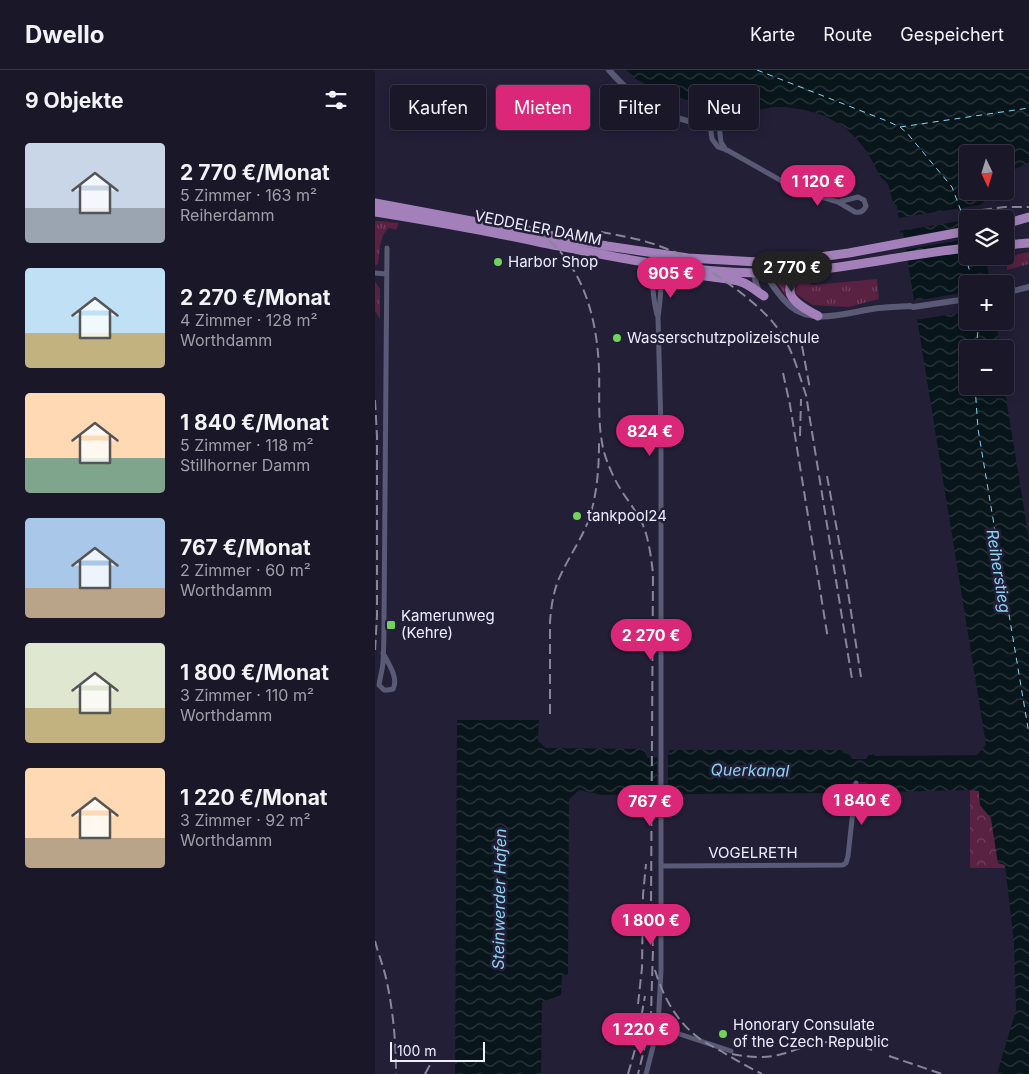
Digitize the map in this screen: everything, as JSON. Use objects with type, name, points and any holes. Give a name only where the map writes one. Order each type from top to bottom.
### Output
[{"type":"main road","name":"VEDDELER DAMM","points":[[375,203],[658,254],[688,258],[759,262],[805,259],[959,232]]},
{"type":"main road","name":"VEDDELER DAMM","points":[[375,212],[676,268],[761,273],[801,272],[853,266],[959,249]]},
{"type":"main road","points":[[1014,221],[1029,217]]},
{"type":"main road","points":[[1014,244],[1029,243]]},
{"type":"main road","points":[[676,268],[704,277],[740,281],[764,296]]},
{"type":"main road","points":[[801,272],[791,282],[790,293],[801,306],[819,316]]},
{"type":"street","points":[[609,70],[627,88],[657,108],[689,121]]},
{"type":"street","points":[[711,130],[713,142],[718,147],[727,150],[796,189],[838,202],[858,213],[863,211],[866,206],[861,197],[838,202]]},
{"type":"street","points":[[720,130],[721,142],[727,150]]},
{"type":"street","points":[[383,653],[395,679],[393,689],[383,690],[379,685],[383,653],[385,585],[387,248]]},
{"type":"street","points":[[646,1073],[658,1027],[661,970],[661,430],[657,317],[653,299],[652,264],[658,254]]},
{"type":"street","points":[[657,317],[661,299],[662,266],[658,254]]},
{"type":"street","points":[[759,262],[761,273],[790,306],[801,313],[819,316],[901,306],[913,307],[959,300]]},
{"type":"street","points":[[375,273],[387,274]]},
{"type":"street","points":[[761,273],[755,283],[764,296]]},
{"type":"street","points":[[1014,290],[1029,287]]},
{"type":"street","name":"VOGELRETH","points":[[661,866],[839,866],[846,863],[848,856],[856,783]]},
{"type":"street","points":[[658,1027],[731,1052]]},
{"type":"green space","points":[[375,221],[399,223],[396,230],[389,228],[383,235],[378,264],[375,266]]},
{"type":"green space","points":[[1029,252],[1029,264],[1007,270],[1007,265],[1014,265],[1014,256]]},
{"type":"green space","points":[[773,277],[791,277],[790,300],[787,298]]},
{"type":"green space","points":[[805,277],[812,285],[877,279],[879,299],[849,307],[812,305],[795,293],[799,278]]},
{"type":"green space","points":[[375,281],[380,289],[380,319],[375,311]]},
{"type":"green space","points":[[970,790],[979,791],[979,799],[983,809],[991,818],[998,863],[1005,865],[1005,868],[970,868]]},
{"type":"water","points":[[626,70],[1029,70],[1029,162],[1014,170],[1014,145],[959,145],[959,200],[986,200],[979,205],[980,210],[959,210],[959,265],[987,265],[989,275],[959,275],[959,330],[997,330],[999,340],[959,340],[959,395],[1005,395],[1029,539],[1029,1074],[997,1074],[1016,1010],[1014,944],[1005,865],[998,863],[991,818],[980,805],[979,791],[872,792],[866,782],[852,782],[847,793],[671,794],[666,787],[648,787],[645,794],[602,795],[579,790],[569,799],[568,974],[562,976],[561,995],[542,1002],[541,1074],[455,1074],[457,720],[539,720],[538,741],[546,748],[645,749],[648,758],[665,757],[669,754],[669,750],[842,750],[843,753],[849,754],[852,759],[866,759],[870,753],[873,753],[874,756],[977,755],[986,745],[903,232],[900,233],[897,205],[893,203],[888,184],[873,169],[828,132],[807,123],[759,115],[759,85],[689,85],[689,100],[679,98],[679,85],[647,85],[634,78]]},
{"type":"pier","points":[[785,107],[806,110],[825,116],[843,126],[868,153],[883,182],[841,143],[823,130],[805,124],[759,118],[759,110]]},
{"type":"pier","points":[[981,205],[982,210],[959,210],[959,221],[899,231],[897,218]]},
{"type":"pier","points":[[959,227],[959,240],[903,250],[901,238]]},
{"type":"pier","points":[[959,293],[959,313],[915,320],[911,298],[913,301]]},
{"type":"pier","points":[[657,756],[668,756],[668,787],[657,787]]},
{"type":"ferry route","points":[[757,70],[900,127],[952,187],[961,210]]},
{"type":"ferry route","points":[[900,127],[1029,108]]},
{"type":"ferry route","points":[[968,265],[971,275]]},
{"type":"ferry route","points":[[977,340],[978,330]]},
{"type":"ferry route","points":[[976,395],[978,429],[1029,734]]},
{"type":"railway","points":[[982,210],[1005,207],[1029,207]]},
{"type":"railway","points":[[482,210],[515,219],[535,230],[551,242],[565,257],[575,273],[584,291],[595,329],[598,349],[600,421],[604,452],[621,490],[643,525],[647,537],[653,573],[651,906],[653,950],[651,1013],[638,1074]]},
{"type":"railway","points":[[601,232],[659,246],[705,268],[740,292],[768,317],[790,349],[806,395],[852,679]]},
{"type":"railway","points":[[802,346],[810,389]]},
{"type":"railway","points":[[783,373],[790,405],[828,639]]},
{"type":"railway","points":[[800,436],[801,399]]},
{"type":"railway","points":[[375,400],[377,436],[377,616],[375,651]]},
{"type":"railway","points":[[550,714],[550,622],[553,601],[558,581],[582,535],[592,510],[599,462],[599,443]]},
{"type":"railway","points":[[827,476],[846,579],[861,677]]},
{"type":"railway","points":[[638,1004],[642,968],[643,895],[646,864]]},
{"type":"railway","points":[[375,941],[385,973],[391,1002],[396,1074]]},
{"type":"railway","points":[[655,970],[670,1006],[688,1029],[704,1042],[762,1074]]},
{"type":"railway","points":[[628,1074],[636,1046],[645,996]]},
{"type":"railway","points":[[732,1054],[750,1057],[769,1057],[826,1042],[852,1044],[872,1050]]},
{"type":"railway","points":[[889,1056],[942,1074]]},
{"type":"railway","points":[[425,1074],[431,1063]]},
{"type":"place","name":"Harbor Shop","points":[[498,262]]},
{"type":"place","name":"Wasserschutzpolizeischule","points":[[617,338]]},
{"type":"place","name":"tankpool24","points":[[577,516]]},
{"type":"place","name":"Kamerunweg (Kehre)","points":[[391,625]]},
{"type":"place","name":"Honorary Consulate of the Czech Republic","points":[[723,1034]]},
{"type":"water label","name":"Reiherstieg","points":[[999,571]]},
{"type":"water label","name":"Querkanal","points":[[750,770]]},
{"type":"water label","name":"Steinwerder Hafen","points":[[499,899]]}]
